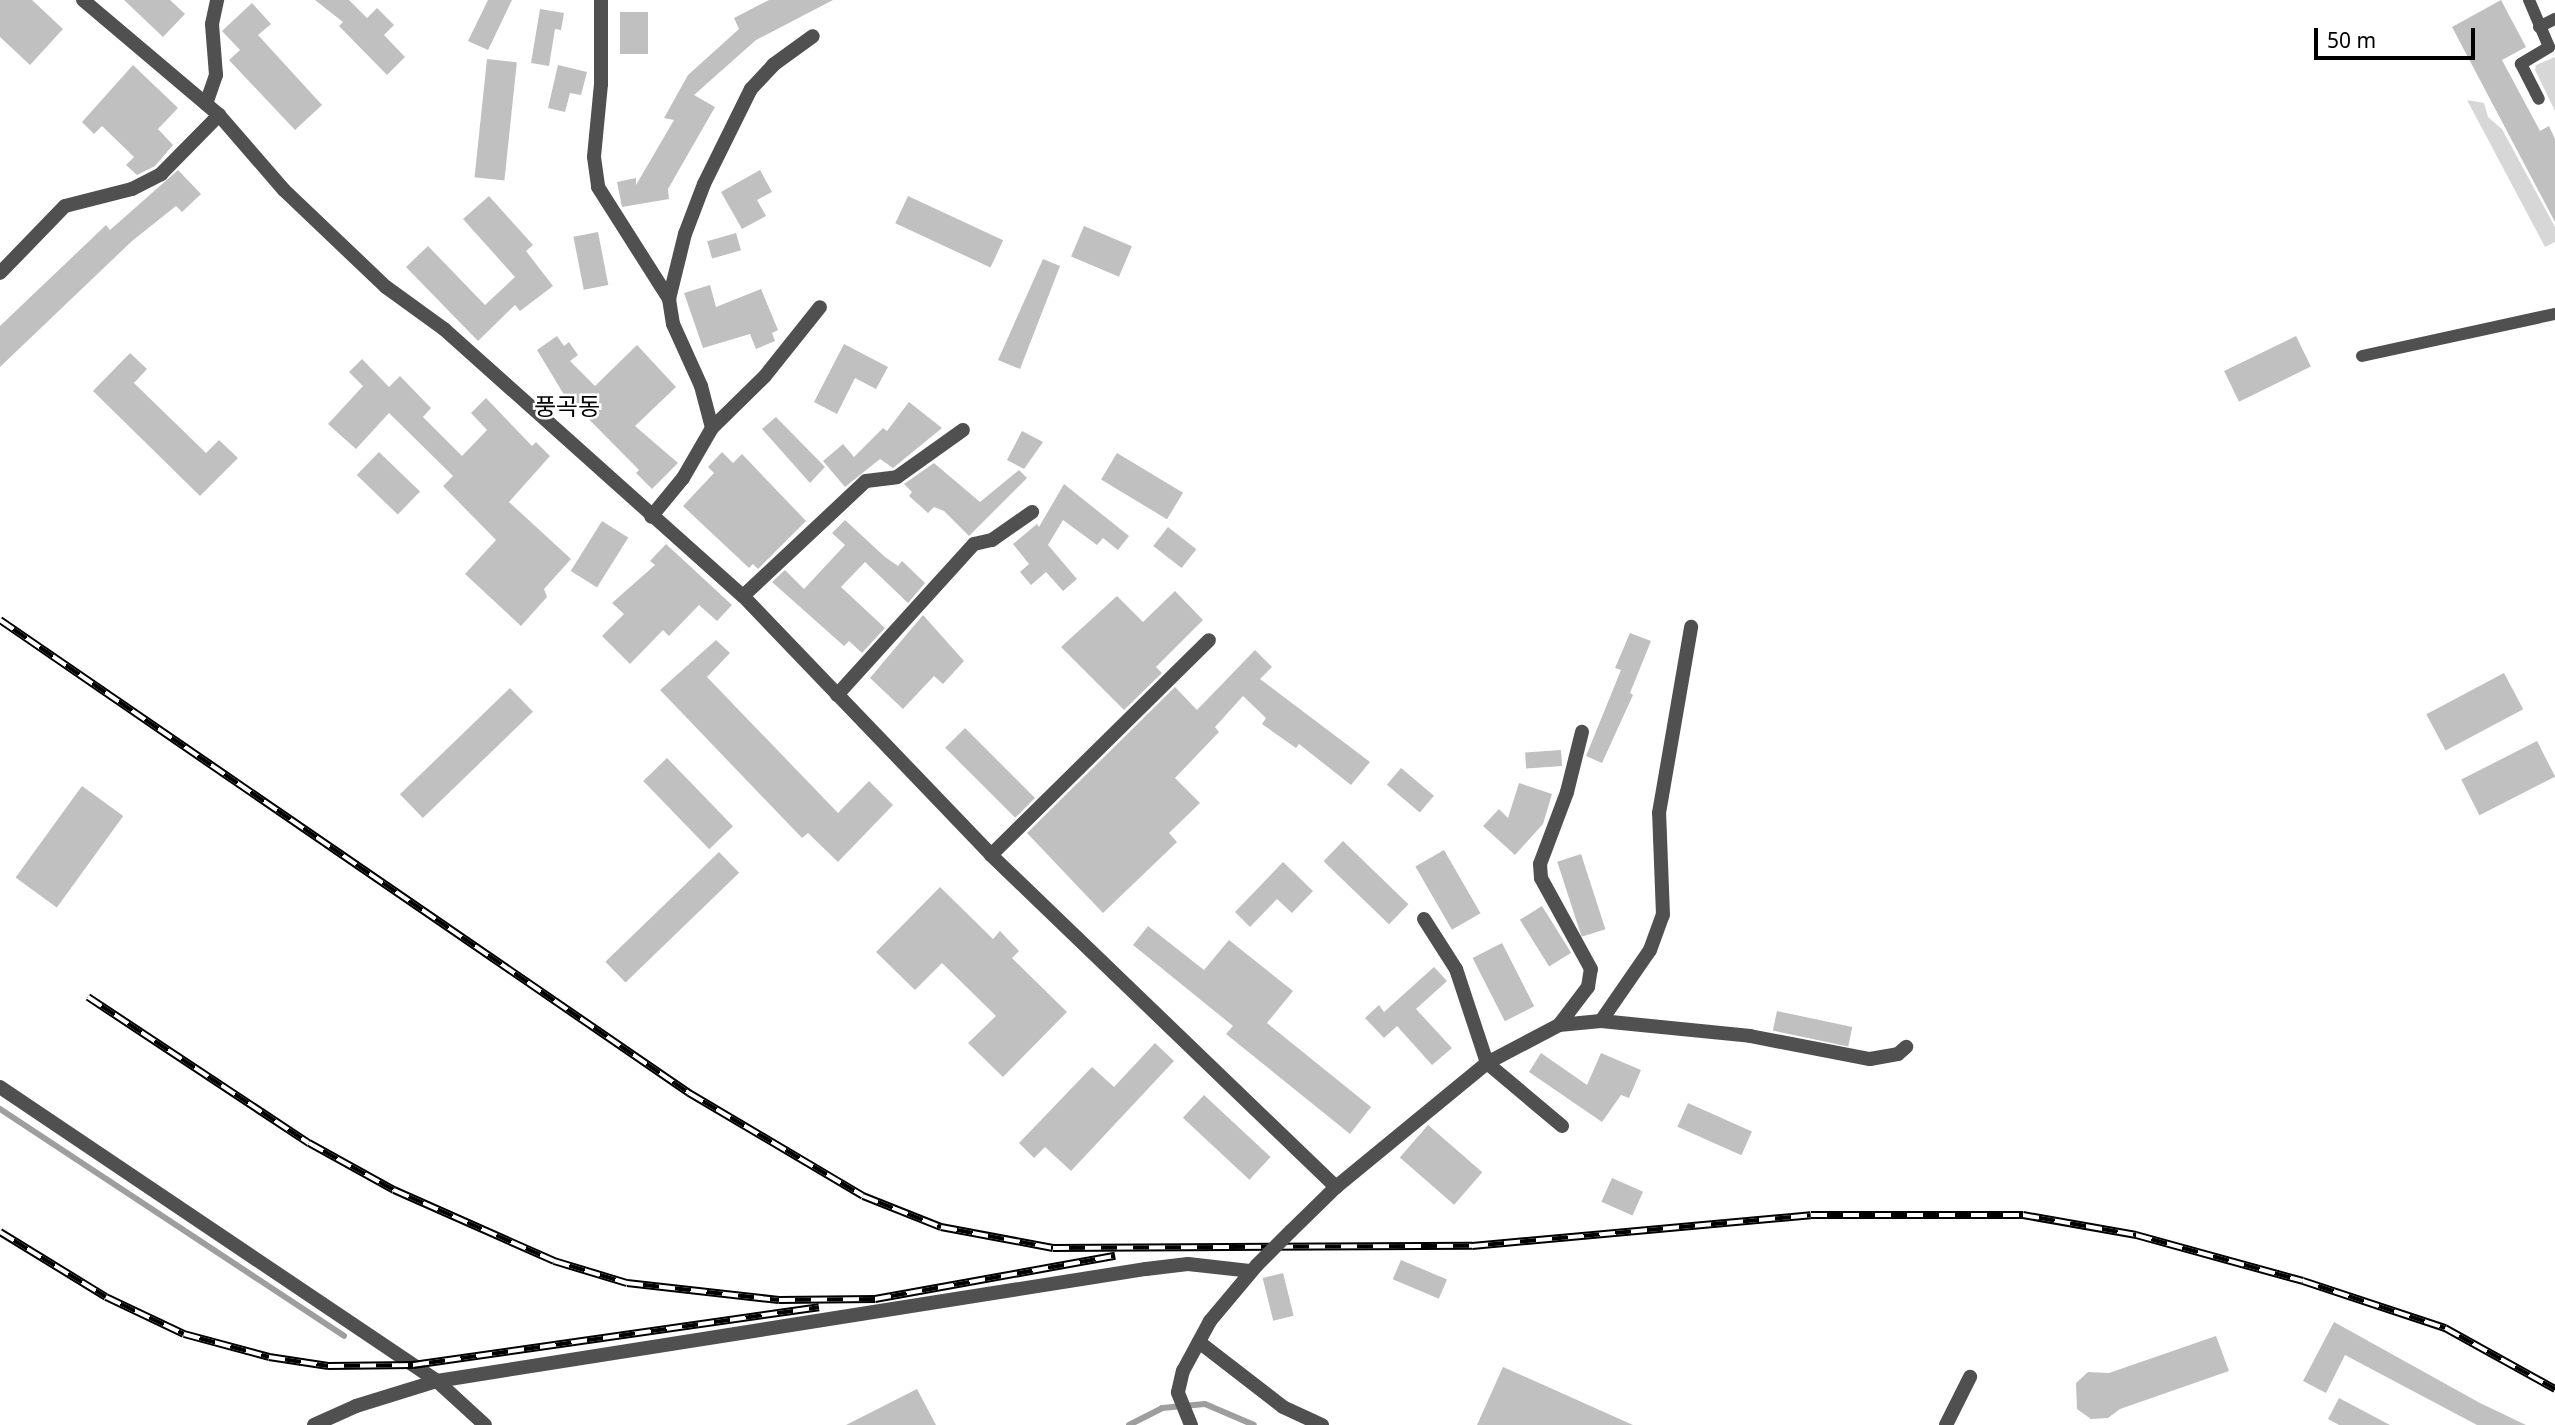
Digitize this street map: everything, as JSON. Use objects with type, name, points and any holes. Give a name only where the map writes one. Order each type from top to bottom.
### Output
[{"type":"street","points":[[83,0],[219,116],[284,190],[386,287],[444,329],[651,517],[743,596],[991,855],[1336,1187]]},
{"type":"street","points":[[206,104],[216,75],[212,24],[216,0]]},
{"type":"street","points":[[601,0],[601,84],[594,157],[598,187],[669,299]]},
{"type":"street","points":[[712,428],[701,386],[673,324],[669,299],[685,234],[704,184],[751,89],[773,65],[813,36]]},
{"type":"street","points":[[0,273],[65,206],[132,189],[161,174],[219,116]]},
{"type":"street","points":[[651,517],[683,478],[712,428],[765,376],[820,307]]},
{"type":"street","points":[[743,596],[866,481],[897,477],[963,430]]},
{"type":"street","points":[[837,695],[974,544],[992,540],[1032,512]]},
{"type":"street","points":[[1601,1021],[1650,950],[1663,915],[1659,813],[1691,627]]},
{"type":"street","points":[[991,855],[1209,639]]},
{"type":"street","points":[[1559,1025],[1588,987],[1591,969],[1541,878],[1540,864],[1567,792],[1582,732]]},
{"type":"street","points":[[1424,919],[1456,969],[1487,1063],[1562,1126]]},
{"type":"street","points":[[1185,1421],[1178,1391],[1199,1342],[1253,1268],[1336,1187],[1487,1063],[1559,1025],[1601,1021],[1750,1036],[1870,1059],[1898,1054],[1906,1047]]},
{"type":"street","points":[[0,1087],[437,1381],[485,1425]]},
{"type":"street","points":[[314,1425],[356,1406],[437,1381],[1146,1269],[1188,1264],[1253,1268]]},
{"type":"street","points":[[1199,1342],[1283,1407],[1322,1425]]},
{"type":"street","points":[[1946,1425],[1970,1377]]},
{"type":"lane","points":[[2529,0],[2549,47],[2521,64],[2539,99]]},
{"type":"lane","points":[[2539,27],[2555,19]]},
{"type":"lane","points":[[2362,356],[2555,314]]},
{"type":"shaded area","points":[[2555,57],[2555,111],[2535,70],[2536,65]]},
{"type":"shaded area","points":[[2467,100],[2484,103],[2488,117],[2502,129],[2555,227],[2555,242],[2545,247]]},
{"type":"building","points":[[0,0],[32,0],[63,29],[30,65],[0,37]]},
{"type":"building","points":[[124,0],[170,0],[185,14],[163,37]]},
{"type":"building","points":[[315,0],[349,0],[367,18],[377,8],[394,25],[384,35],[405,57],[387,75],[339,26],[343,22]]},
{"type":"building","points":[[488,0],[512,0],[488,50],[468,41]]},
{"type":"building","points":[[769,0],[833,0],[756,40],[694,95],[715,107],[668,189],[669,199],[622,207],[617,182],[636,178],[636,185],[674,120],[664,118],[688,75],[739,29],[734,18]]},
{"type":"building","points":[[2501,0],[2526,47],[2502,60],[2540,131],[2549,126],[2555,139],[2555,222],[2452,27]]},
{"type":"building","points":[[252,3],[271,24],[258,35],[322,105],[295,130],[229,60],[240,50],[222,31]]},
{"type":"building","points":[[540,9],[564,13],[561,30],[555,29],[549,66],[531,63]]},
{"type":"building","points":[[620,12],[648,12],[648,54],[620,54]]},
{"type":"building","points":[[487,59],[517,62],[504,180],[475,177]]},
{"type":"building","points":[[133,65],[178,108],[158,129],[173,145],[155,166],[137,175],[126,165],[134,157],[102,126],[94,134],[82,122]]},
{"type":"building","points":[[558,65],[587,72],[581,95],[570,93],[565,112],[548,108]]},
{"type":"building","points":[[178,170],[201,194],[182,212],[176,206],[132,241],[0,367],[0,326],[106,225],[110,230]]},
{"type":"building","points":[[760,170],[772,192],[757,200],[766,216],[742,229],[721,192]]},
{"type":"building","points":[[489,196],[533,245],[526,251],[553,286],[520,311],[515,305],[478,341],[406,267],[428,246],[485,305],[515,277],[463,219]]},
{"type":"building","points":[[908,196],[1003,240],[990,268],[895,223]]},
{"type":"building","points":[[1084,226],[1132,246],[1119,277],[1071,256]]},
{"type":"building","points":[[598,232],[608,285],[584,290],[573,237]]},
{"type":"building","points":[[736,233],[741,250],[712,259],[707,241]]},
{"type":"building","points":[[1043,259],[1060,266],[1020,369],[998,360]]},
{"type":"building","points":[[710,285],[716,307],[761,289],[778,330],[772,333],[775,341],[756,349],[750,334],[703,348],[684,293]]},
{"type":"building","points":[[557,336],[564,346],[569,342],[578,355],[570,361],[595,386],[637,345],[676,387],[635,426],[678,463],[652,489],[636,473],[639,470],[563,393],[537,350]]},
{"type":"building","points":[[2296,336],[2311,367],[2239,402],[2224,371]]},
{"type":"building","points":[[844,344],[888,367],[876,389],[855,378],[837,414],[814,402]]},
{"type":"building","points":[[130,353],[147,369],[134,383],[206,453],[219,440],[238,458],[200,496],[93,391]]},
{"type":"building","points":[[362,359],[389,387],[400,376],[431,408],[423,417],[462,456],[487,430],[471,413],[486,398],[532,446],[536,442],[550,456],[509,502],[571,559],[544,589],[547,597],[521,626],[465,574],[496,540],[443,486],[453,476],[389,413],[356,449],[328,424],[363,386],[349,372]]},
{"type":"building","points":[[909,402],[942,428],[893,468],[880,459],[845,487],[823,461],[843,444],[854,457],[883,428],[887,431]]},
{"type":"building","points":[[776,417],[825,467],[810,483],[762,429]]},
{"type":"building","points":[[1022,431],[1043,442],[1024,469],[1007,460]]},
{"type":"building","points":[[379,452],[420,492],[398,515],[357,475]]},
{"type":"building","points":[[722,452],[733,463],[742,454],[806,521],[758,569],[753,564],[749,568],[683,506],[714,473],[708,467]]},
{"type":"building","points":[[1117,453],[1183,493],[1167,519],[1101,480]]},
{"type":"building","points":[[934,463],[980,502],[1019,470],[1027,478],[969,536],[944,511],[934,507],[928,513],[909,496],[912,492],[904,484]]},
{"type":"building","points":[[1064,484],[1129,536],[1118,550],[1103,538],[1097,545],[1063,520],[1048,545],[1077,579],[1063,591],[1046,572],[1031,585],[1020,572],[1029,564],[1013,544],[1037,524],[1039,527]]},
{"type":"building","points":[[845,520],[885,557],[898,566],[902,561],[925,583],[908,603],[865,562],[841,587],[885,628],[862,653],[849,641],[844,646],[772,582],[785,570],[804,589],[845,545],[832,533]]},
{"type":"building","points":[[602,521],[628,537],[597,587],[571,571]]},
{"type":"building","points":[[1168,527],[1196,549],[1182,568],[1153,546]]},
{"type":"building","points":[[666,544],[732,605],[717,621],[699,605],[669,636],[663,630],[630,664],[602,636],[624,614],[612,603],[655,565],[650,561]]},
{"type":"building","points":[[1175,591],[1203,620],[1156,667],[1162,673],[1124,710],[1061,647],[1117,596],[1143,622]]},
{"type":"building","points":[[923,615],[964,661],[943,684],[934,676],[903,709],[870,678]]},
{"type":"building","points":[[1630,633],[1651,641],[1630,693],[1633,695],[1602,763],[1586,756],[1621,670],[1615,668]]},
{"type":"building","points":[[716,640],[730,653],[707,677],[838,813],[869,781],[893,805],[838,862],[808,833],[802,838],[660,690]]},
{"type":"building","points":[[1255,650],[1272,667],[1260,679],[1370,762],[1351,785],[1299,744],[1296,748],[1262,724],[1266,718],[1243,696],[1215,727],[1219,732],[1175,778],[1200,803],[1169,833],[1177,842],[1103,913],[1027,833],[1175,687],[1197,710]]},
{"type":"building","points":[[2504,673],[2523,709],[2446,751],[2426,714]]},
{"type":"building","points":[[510,688],[533,712],[423,818],[400,794]]},
{"type":"building","points":[[965,728],[1035,798],[1015,818],[945,748]]},
{"type":"building","points":[[2537,741],[2555,777],[2479,815],[2461,780]]},
{"type":"building","points":[[1561,750],[1562,766],[1526,768],[1525,753]]},
{"type":"building","points":[[667,758],[733,826],[709,849],[643,781]]},
{"type":"building","points":[[1401,768],[1434,796],[1420,812],[1387,785]]},
{"type":"building","points":[[1519,783],[1552,794],[1543,824],[1515,855],[1483,826],[1499,809],[1508,818]]},
{"type":"building","points":[[82,786],[123,816],[57,907],[16,877]]},
{"type":"building","points":[[1343,841],[1408,904],[1389,924],[1324,861]]},
{"type":"building","points":[[1444,850],[1480,913],[1452,930],[1415,866]]},
{"type":"building","points":[[719,852],[739,873],[625,983],[605,962]]},
{"type":"building","points":[[1581,854],[1605,929],[1582,937],[1557,862]]},
{"type":"building","points":[[1283,862],[1313,891],[1292,913],[1277,899],[1250,927],[1235,912]]},
{"type":"building","points":[[940,887],[993,939],[1000,931],[1019,951],[1012,958],[1067,1012],[1003,1077],[968,1043],[996,1016],[942,963],[915,990],[876,952]]},
{"type":"building","points":[[1542,906],[1571,953],[1549,966],[1520,920]]},
{"type":"building","points":[[1148,926],[1204,970],[1229,940],[1293,991],[1267,1023],[1371,1107],[1350,1134],[1226,1034],[1233,1026],[1133,945]]},
{"type":"building","points":[[1502,943],[1534,1006],[1505,1021],[1473,958]]},
{"type":"building","points":[[1434,967],[1447,981],[1416,1009],[1452,1048],[1432,1065],[1397,1026],[1384,1038],[1365,1018],[1379,1005],[1384,1012]]},
{"type":"building","points":[[1777,1011],[1852,1027],[1848,1047],[1773,1031]]},
{"type":"building","points":[[1155,1043],[1174,1061],[1071,1171],[1045,1147],[1034,1158],[1019,1143],[1092,1067],[1114,1087]]},
{"type":"building","points":[[1541,1053],[1587,1085],[1601,1053],[1641,1070],[1629,1098],[1621,1095],[1602,1122],[1529,1072]]},
{"type":"building","points":[[1204,1095],[1271,1157],[1249,1180],[1183,1118]]},
{"type":"building","points":[[1688,1103],[1752,1131],[1741,1155],[1677,1127]]},
{"type":"building","points":[[1428,1125],[1482,1172],[1454,1205],[1400,1157]]},
{"type":"building","points":[[1612,1178],[1643,1192],[1632,1216],[1601,1202]]},
{"type":"building","points":[[1401,1260],[1447,1280],[1439,1299],[1393,1279]]},
{"type":"building","points":[[1283,1273],[1294,1316],[1273,1321],[1263,1278]]},
{"type":"building","points":[[2334,1322],[2480,1403],[2526,1425],[2477,1425],[2345,1355],[2326,1393],[2303,1381]]},
{"type":"building","points":[[2216,1336],[2229,1371],[2120,1409],[2108,1418],[2091,1419],[2077,1409],[2076,1383],[2088,1372],[2109,1373]]},
{"type":"building","points":[[1503,1367],[1633,1425],[1477,1425]]},
{"type":"building","points":[[917,1389],[936,1425],[846,1425]]},
{"type":"building","points":[[2339,1398],[2390,1425],[2339,1425],[2328,1419]]},
{"type":"waterway","points":[[0,1109],[344,1336]]},
{"type":"waterway","points":[[1129,1425],[1162,1408],[1205,1404],[1254,1425]]},
{"type":"railway","points":[[0,620],[689,1093],[863,1196],[941,1227],[1053,1248],[1472,1246],[1811,1215],[2023,1215],[2136,1235],[2303,1281],[2445,1328],[2555,1389]]},
{"type":"railway","points":[[88,997],[309,1143],[394,1190],[554,1261],[627,1283],[779,1300],[875,1299],[1115,1256]]},
{"type":"railway","points":[[0,1232],[106,1297],[184,1334],[269,1357],[328,1366],[413,1365],[819,1307]]},
{"type":"district","name":"풍곡동","points":[[567,406]]}]
